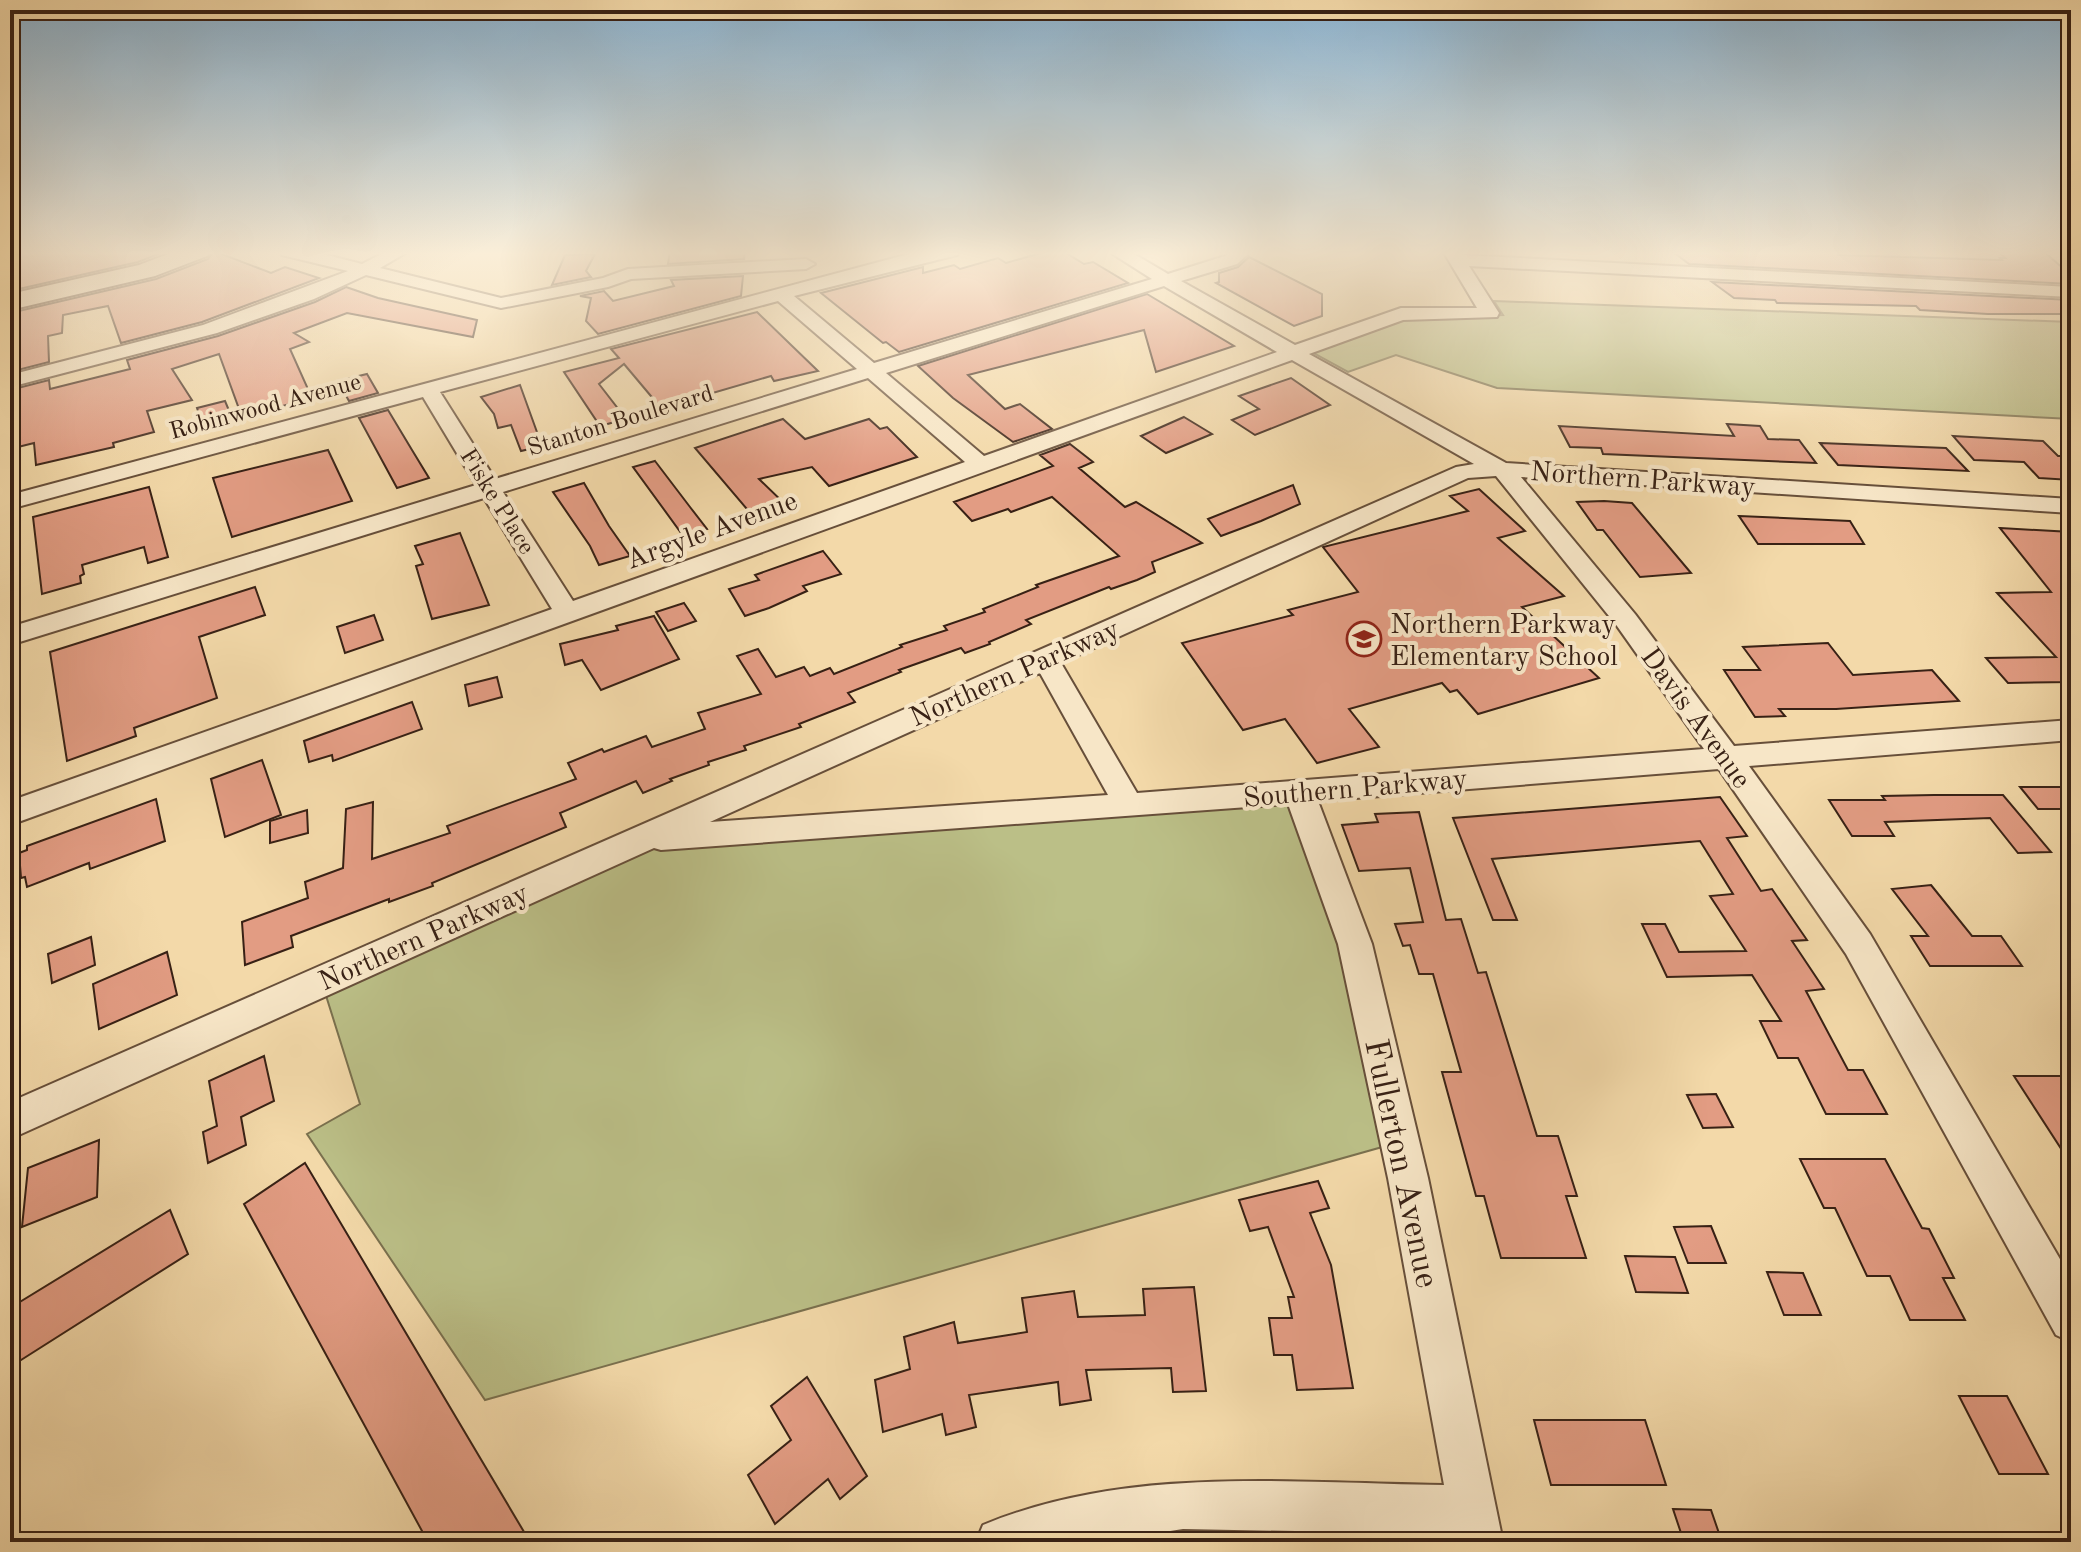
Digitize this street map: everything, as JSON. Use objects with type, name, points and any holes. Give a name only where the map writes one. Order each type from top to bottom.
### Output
[{"type":"street","points":[[10,381],[137,351],[229,323]]},
{"type":"street","name":"Robinwood Avenue","points":[[10,502],[675,323]]},
{"type":"street","points":[[816,323],[982,465]]},
{"type":"street","name":"Stanton Boulevard","points":[[10,636],[1024,323]]},
{"type":"street","name":"Davis Avenue","points":[[1242,323],[1468,453],[1502,469],[1626,620],[1795,851],[1858,944],[2071,1320]]},
{"type":"street","name":"Argyle Avenue","points":[[10,813],[1375,323]]},
{"type":"street","name":"Fiske Place","points":[[428,389],[567,612]]},
{"type":"street","name":"Northern Parkway","points":[[10,1121],[1464,472],[1502,469],[2071,506]]},
{"type":"street","points":[[1045,658],[1129,805]]},
{"type":"street","name":"Southern Parkway","points":[[639,840],[1129,805],[2071,730]]},
{"type":"street","name":"Fullerton Avenue","points":[[1299,791],[1355,944],[1408,1178],[1476,1526]]},
{"type":"street","points":[[1000,1542],[1053,1525],[1183,1505],[1476,1526]]},
{"type":"green space","points":[[1394,323],[2071,323],[2071,419],[1497,388],[1396,355],[1348,372],[1315,354],[1315,351]]},
{"type":"green space","points":[[1299,791],[1400,1142],[485,1400],[307,1134],[360,1104],[323,986],[653,842]]},
{"type":"building","points":[[10,323],[63,323],[62,333],[48,336],[49,362],[10,372]]},
{"type":"building","points":[[114,323],[196,323],[121,343]]},
{"type":"building","points":[[254,323],[319,323],[294,333],[309,342],[290,349],[312,398],[242,417],[219,354],[172,369],[192,400],[147,411],[154,432],[113,443],[114,447],[36,465],[34,443],[10,449],[10,390],[49,380],[50,389],[130,369],[127,360]]},
{"type":"building","points":[[402,323],[476,323],[473,337]]},
{"type":"building","points":[[588,323],[638,323],[598,334]]},
{"type":"building","points":[[712,323],[769,323],[818,371],[774,381],[771,376],[661,408],[624,364],[599,384],[626,419],[600,426],[564,372],[619,358],[611,349]]},
{"type":"building","points":[[859,323],[994,323],[899,352]]},
{"type":"building","points":[[1053,323],[1196,323],[1234,346],[1156,372],[1144,330],[968,375],[1005,409],[1020,404],[1052,429],[1013,442],[953,398],[918,366]]},
{"type":"building","points":[[367,374],[378,393],[349,401],[338,381]]},
{"type":"building","points":[[1291,378],[1330,405],[1255,435],[1232,420],[1259,409],[1239,396]]},
{"type":"building","points":[[520,385],[542,446],[521,451],[511,425],[498,428],[494,414],[481,397]]},
{"type":"building","points":[[225,401],[233,420],[204,428],[197,408]]},
{"type":"building","points":[[388,410],[429,478],[397,488],[359,418]]},
{"type":"building","points":[[1184,417],[1212,434],[1166,453],[1141,436]]},
{"type":"building","points":[[783,419],[805,439],[869,419],[880,429],[887,427],[917,457],[829,486],[812,467],[759,479],[787,506],[752,515],[695,448]]},
{"type":"building","points":[[1727,424],[1760,426],[1768,439],[1799,440],[1816,463],[1603,454],[1601,448],[1570,447],[1559,426],[1734,436]]},
{"type":"building","points":[[1953,436],[2043,441],[2058,456],[2071,456],[2071,480],[2039,478],[2024,462],[1974,460]]},
{"type":"building","points":[[1820,443],[1946,448],[1968,471],[1838,465]]},
{"type":"building","points":[[1070,444],[1093,462],[1079,468],[1125,507],[1136,502],[1202,543],[1152,562],[1155,572],[1137,580],[1111,589],[1109,587],[1026,620],[1031,624],[990,644],[965,653],[961,648],[899,670],[901,672],[848,693],[855,702],[799,724],[801,727],[744,746],[746,750],[708,762],[709,765],[643,793],[636,781],[560,813],[566,827],[432,883],[433,886],[291,936],[293,947],[245,965],[242,922],[308,898],[305,882],[343,868],[346,809],[373,802],[372,859],[450,833],[447,826],[576,779],[568,763],[602,749],[604,752],[646,736],[652,747],[705,729],[698,713],[761,694],[737,656],[758,649],[776,677],[804,667],[810,676],[830,668],[834,674],[902,647],[900,645],[947,630],[944,626],[985,612],[983,609],[1038,587],[1036,585],[1119,556],[1052,497],[1011,512],[1008,509],[972,521],[954,502],[1053,466],[1040,455]]},
{"type":"building","points":[[328,450],[352,501],[232,537],[213,478]]},
{"type":"building","points":[[655,461],[707,529],[684,537],[633,467]]},
{"type":"building","points":[[584,483],[630,556],[599,565],[590,546],[553,492]]},
{"type":"building","points":[[1293,485],[1300,504],[1261,521],[1221,536],[1208,519]]},
{"type":"building","points":[[149,487],[168,557],[148,563],[144,547],[82,565],[84,574],[80,576],[81,583],[42,594],[33,517]]},
{"type":"building","points":[[1479,489],[1525,531],[1498,538],[1564,596],[1522,607],[1599,678],[1478,714],[1457,690],[1450,692],[1442,683],[1349,709],[1379,747],[1317,763],[1285,719],[1243,730],[1182,643],[1293,615],[1288,610],[1358,592],[1323,547],[1468,511],[1450,496]]},
{"type":"building","points":[[1577,502],[1632,503],[1691,573],[1640,577],[1603,530],[1597,530]]},
{"type":"building","points":[[1739,516],[1850,521],[1864,544],[1758,544]]},
{"type":"building","points":[[2000,528],[2071,532],[2071,682],[2008,683],[1986,658],[2056,657],[1997,593],[2051,592]]},
{"type":"building","points":[[460,533],[489,605],[432,619],[416,566],[423,564],[415,546]]},
{"type":"building","points":[[823,551],[841,574],[803,586],[807,591],[745,616],[729,589],[759,580],[755,575]]},
{"type":"building","points":[[255,587],[265,615],[199,637],[217,698],[134,728],[136,736],[67,761],[50,652]]},
{"type":"building","points":[[684,603],[696,621],[668,631],[656,612]]},
{"type":"building","points":[[374,615],[383,640],[345,653],[337,627]]},
{"type":"building","points":[[654,616],[679,659],[601,690],[582,660],[565,665],[560,644],[618,630],[616,626]]},
{"type":"building","points":[[1828,643],[1853,675],[1932,670],[1959,701],[1836,709],[1779,709],[1785,716],[1755,717],[1724,670],[1760,670],[1743,647]]},
{"type":"building","points":[[497,677],[502,697],[469,706],[465,685]]},
{"type":"building","points":[[412,702],[422,729],[333,761],[332,755],[309,762],[304,741]]},
{"type":"building","points":[[262,760],[281,815],[225,837],[211,779]]},
{"type":"building","points":[[2020,787],[2071,787],[2071,809],[2038,809]]},
{"type":"building","points":[[2003,795],[2051,852],[2018,853],[1990,818],[1885,822],[1894,836],[1852,836],[1829,800],[1885,800],[1882,796]]},
{"type":"building","points":[[1720,797],[1747,836],[1727,838],[1761,891],[1772,889],[1807,940],[1792,941],[1824,989],[1806,991],[1848,1070],[1863,1070],[1887,1114],[1826,1114],[1798,1058],[1778,1058],[1760,1021],[1781,1021],[1752,975],[1667,977],[1642,924],[1665,924],[1679,952],[1746,951],[1710,896],[1733,894],[1700,841],[1492,859],[1517,920],[1493,920],[1453,818]]},
{"type":"building","points":[[156,799],[165,841],[90,869],[89,863],[27,887],[25,877],[21,878],[19,853],[27,850],[27,846]]},
{"type":"building","points":[[307,810],[308,833],[270,843],[270,821]]},
{"type":"building","points":[[1419,812],[1446,920],[1461,919],[1478,973],[1486,972],[1537,1136],[1558,1136],[1577,1196],[1566,1196],[1586,1258],[1501,1258],[1484,1196],[1476,1196],[1442,1072],[1461,1072],[1433,974],[1419,974],[1410,945],[1403,946],[1395,924],[1423,922],[1410,868],[1359,871],[1342,825],[1378,822],[1375,814]]},
{"type":"building","points":[[1931,885],[1972,936],[2001,936],[2022,966],[1930,966],[1911,936],[1928,936],[1892,889]]},
{"type":"building","points":[[91,937],[95,965],[52,983],[48,954]]},
{"type":"building","points":[[167,952],[177,995],[99,1029],[93,984]]},
{"type":"building","points":[[264,1056],[274,1101],[241,1117],[246,1145],[208,1163],[203,1132],[217,1126],[209,1081]]},
{"type":"building","points":[[2014,1076],[2071,1076],[2071,1164]]},
{"type":"building","points":[[1716,1094],[1733,1127],[1703,1128],[1687,1095]]},
{"type":"building","points":[[99,1140],[97,1197],[22,1227],[28,1168]]},
{"type":"building","points":[[1800,1159],[1885,1159],[1922,1228],[1929,1229],[1954,1278],[1943,1278],[1965,1320],[1910,1320],[1890,1276],[1867,1276],[1835,1208],[1824,1208]]},
{"type":"building","points":[[305,1163],[530,1542],[428,1542],[244,1204]]},
{"type":"building","points":[[1318,1181],[1329,1208],[1310,1213],[1331,1265],[1353,1388],[1297,1390],[1292,1355],[1274,1355],[1269,1318],[1292,1318],[1288,1297],[1294,1297],[1268,1227],[1250,1231],[1239,1200]]},
{"type":"building","points":[[170,1210],[188,1254],[10,1367],[10,1308]]},
{"type":"building","points":[[1711,1226],[1726,1263],[1688,1263],[1674,1227]]},
{"type":"building","points":[[1625,1256],[1675,1257],[1688,1293],[1636,1292]]},
{"type":"building","points":[[1767,1272],[1803,1273],[1821,1315],[1784,1315]]},
{"type":"building","points":[[1194,1287],[1206,1391],[1173,1392],[1171,1368],[1086,1370],[1091,1400],[1060,1405],[1058,1382],[969,1395],[976,1427],[946,1435],[942,1414],[883,1432],[875,1380],[910,1369],[904,1337],[954,1322],[958,1343],[1027,1332],[1022,1298],[1074,1291],[1078,1317],[1145,1315],[1143,1289]]},
{"type":"building","points":[[807,1377],[867,1476],[840,1499],[828,1479],[775,1524],[748,1475],[791,1440],[771,1406]]},
{"type":"building","points":[[1959,1396],[2007,1396],[2048,1474],[1999,1474]]},
{"type":"building","points":[[1534,1420],[1645,1420],[1666,1485],[1551,1485]]},
{"type":"building","points":[[1673,1509],[1711,1510],[1722,1542],[1684,1542]]},
{"type":"place","name":"Northern Parkway Elementary School","points":[[1364,639]]}]
